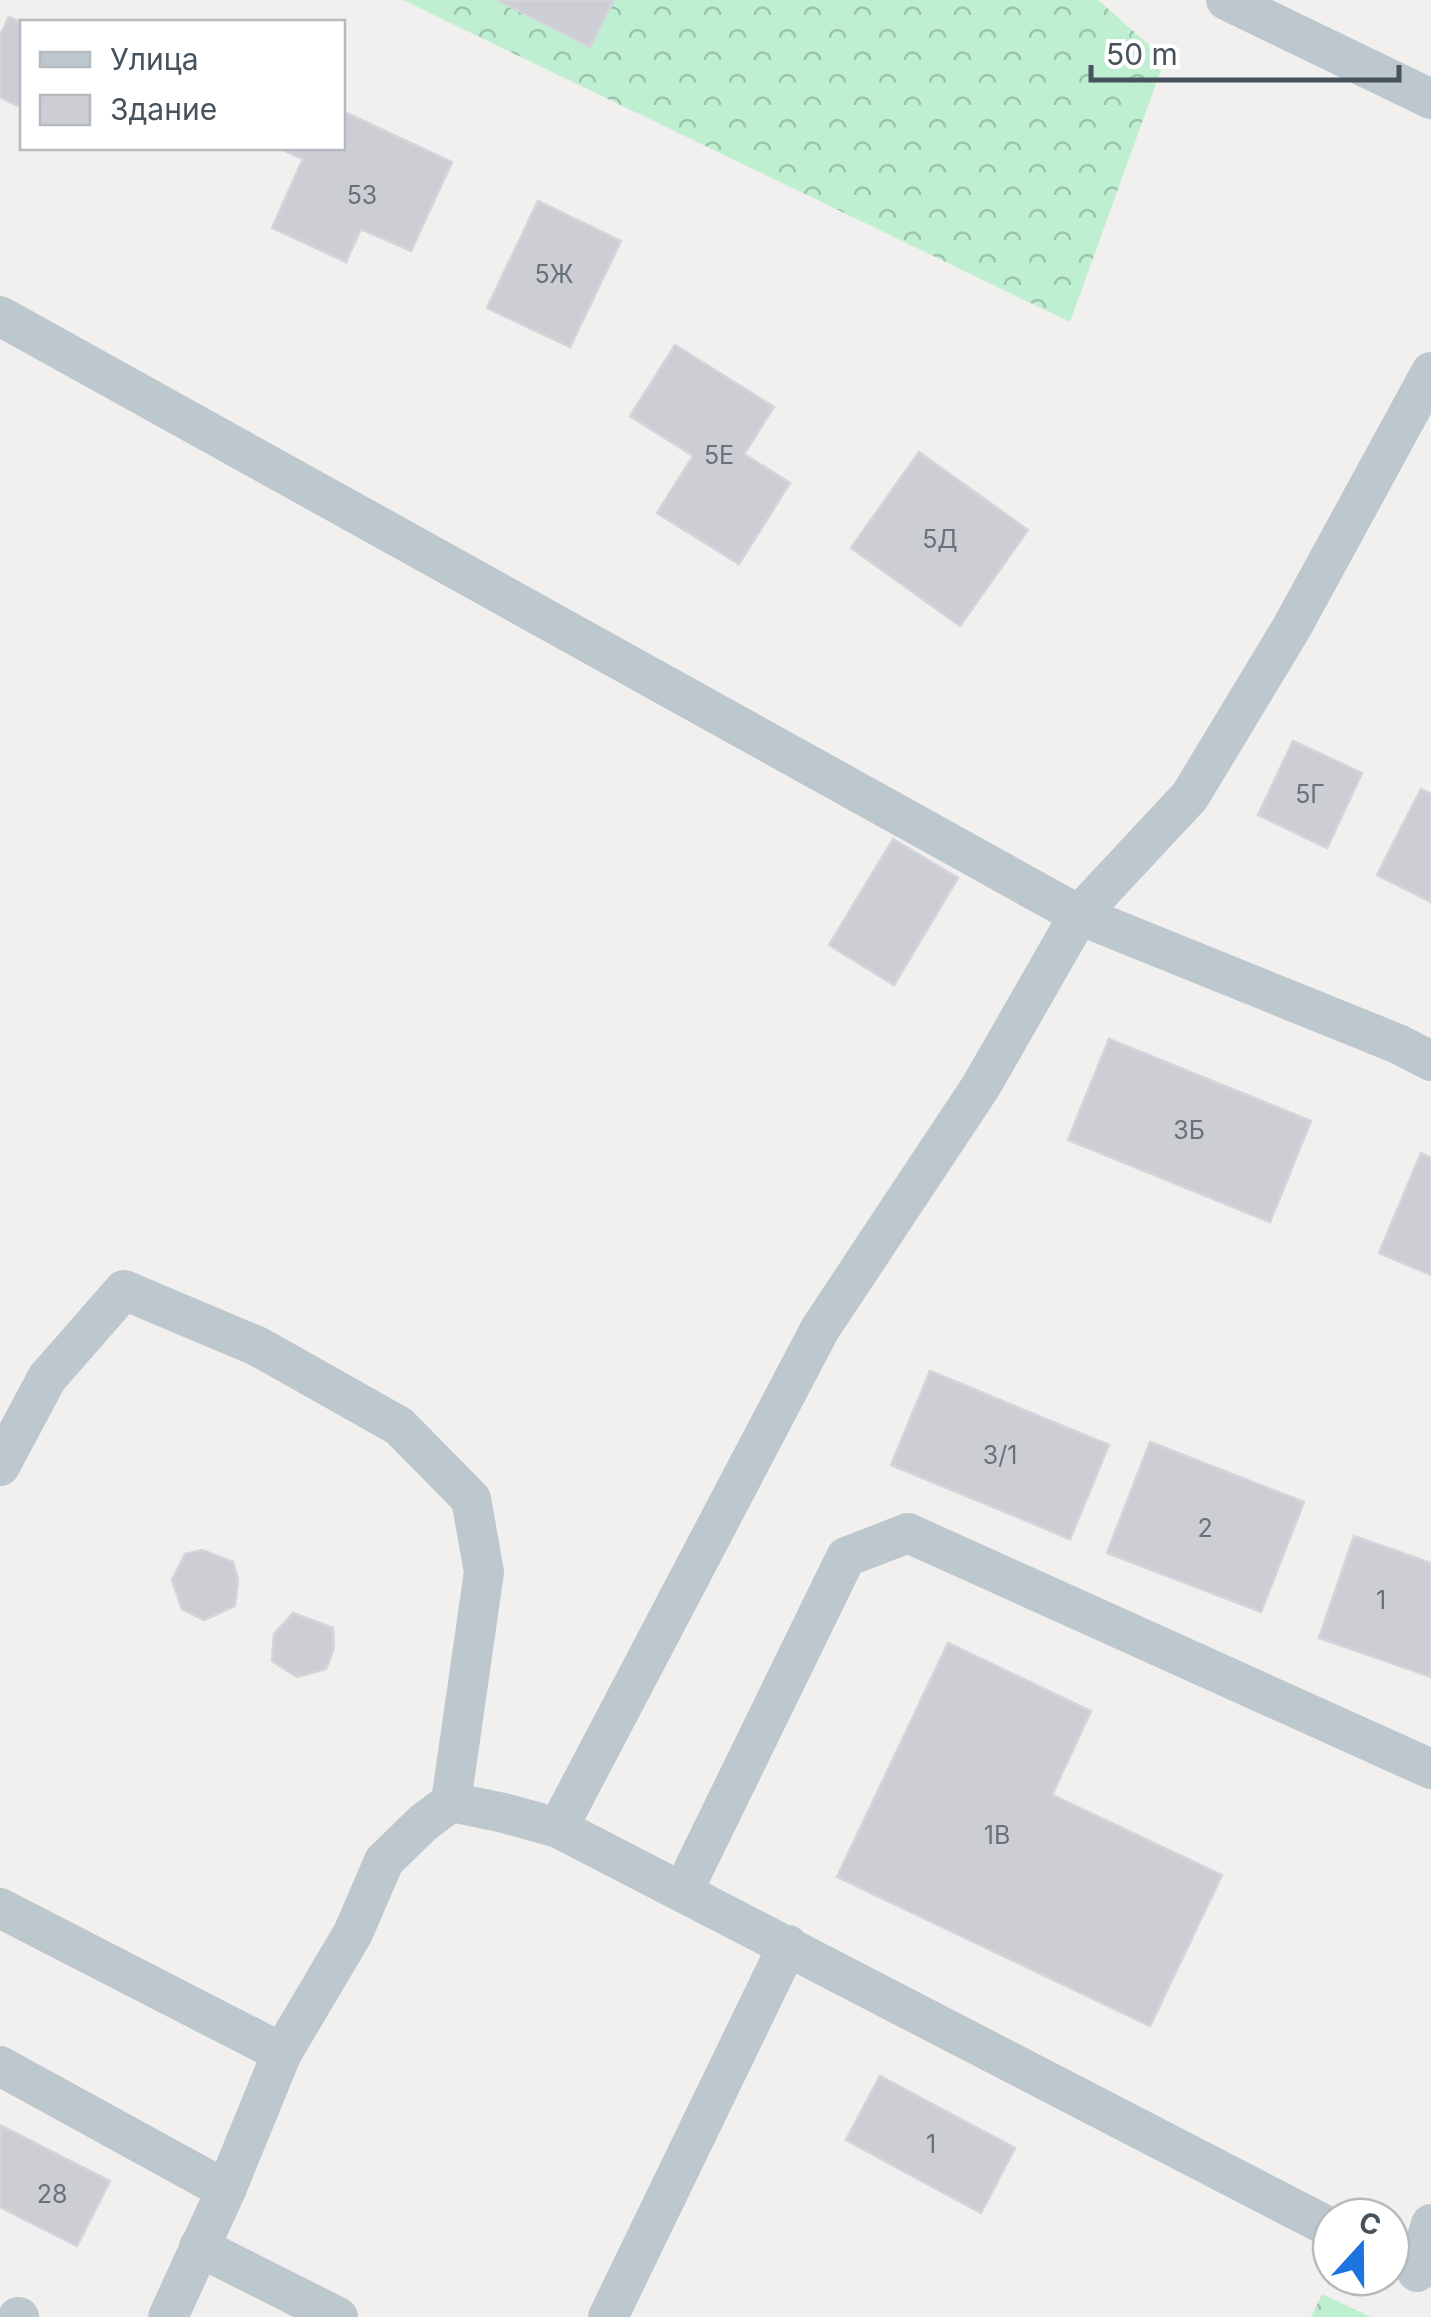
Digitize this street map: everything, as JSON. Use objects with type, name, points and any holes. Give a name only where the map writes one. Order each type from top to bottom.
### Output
[{"type":"street","points":[[1226,0],[1431,99]]},
{"type":"street","points":[[0,316],[1080,915],[1398,1044],[1431,1061]]},
{"type":"street","points":[[558,1828],[820,1329],[981,1086],[1080,915],[1190,796],[1292,626],[1431,372]]},
{"type":"street","points":[[0,1466],[47,1378],[124,1290],[257,1346],[399,1426],[471,1500],[484,1572],[451,1802],[384,1860],[352,1933],[282,2054],[168,2317]]},
{"type":"street","points":[[683,1891],[846,1557],[908,1533],[1431,1769]]},
{"type":"street","points":[[451,1802],[558,1828],[1311,2218]]},
{"type":"street","points":[[0,1908],[282,2054]]},
{"type":"street","points":[[608,2317],[788,1945]]},
{"type":"street","points":[[0,2066],[226,2190]]},
{"type":"street","points":[[1413,2270],[1431,2224]]},
{"type":"street","points":[[200,2248],[338,2317]]},
{"type":"green space","points":[[403,0],[1098,0],[1165,59],[1070,322]]},
{"type":"green space","points":[[1321,2297],[1328,2297],[1371,2317],[1311,2317]]},
{"type":"building","points":[[497,0],[614,0],[590,47]]},
{"type":"building","points":[[9,17],[20,22],[20,107],[0,97],[0,35]]},
{"type":"building","points":[[345,112],[452,162],[411,251],[361,229],[346,262],[272,228],[303,159],[283,150],[345,150]]},
{"type":"building","points":[[538,201],[621,241],[570,347],[487,308]]},
{"type":"building","points":[[675,345],[774,407],[744,454],[790,483],[739,564],[657,513],[693,456],[630,416]]},
{"type":"building","points":[[919,452],[1028,530],[960,626],[851,548]]},
{"type":"building","points":[[1293,741],[1362,773],[1327,848],[1258,815]]},
{"type":"building","points":[[1421,789],[1431,794],[1431,902],[1377,875]]},
{"type":"building","points":[[893,839],[958,878],[894,985],[829,945]]},
{"type":"building","points":[[1109,1039],[1311,1121],[1270,1222],[1068,1140]]},
{"type":"building","points":[[1421,1153],[1431,1158],[1431,1275],[1379,1253]]},
{"type":"building","points":[[930,1371],[1109,1445],[1070,1539],[891,1465]]},
{"type":"building","points":[[1150,1442],[1304,1502],[1261,1612],[1107,1553]]},
{"type":"building","points":[[1354,1536],[1431,1563],[1431,1677],[1319,1638]]},
{"type":"building","points":[[202,1550],[233,1562],[238,1580],[235,1606],[204,1620],[182,1609],[172,1580],[185,1554]]},
{"type":"building","points":[[293,1613],[333,1628],[334,1648],[326,1669],[297,1677],[272,1661],[274,1634]]},
{"type":"building","points":[[948,1643],[1091,1711],[1052,1795],[1222,1875],[1150,2026],[837,1877]]},
{"type":"building","points":[[880,2076],[1015,2148],[981,2213],[846,2140]]},
{"type":"building","points":[[0,2125],[110,2181],[77,2246],[0,2207]]}]
